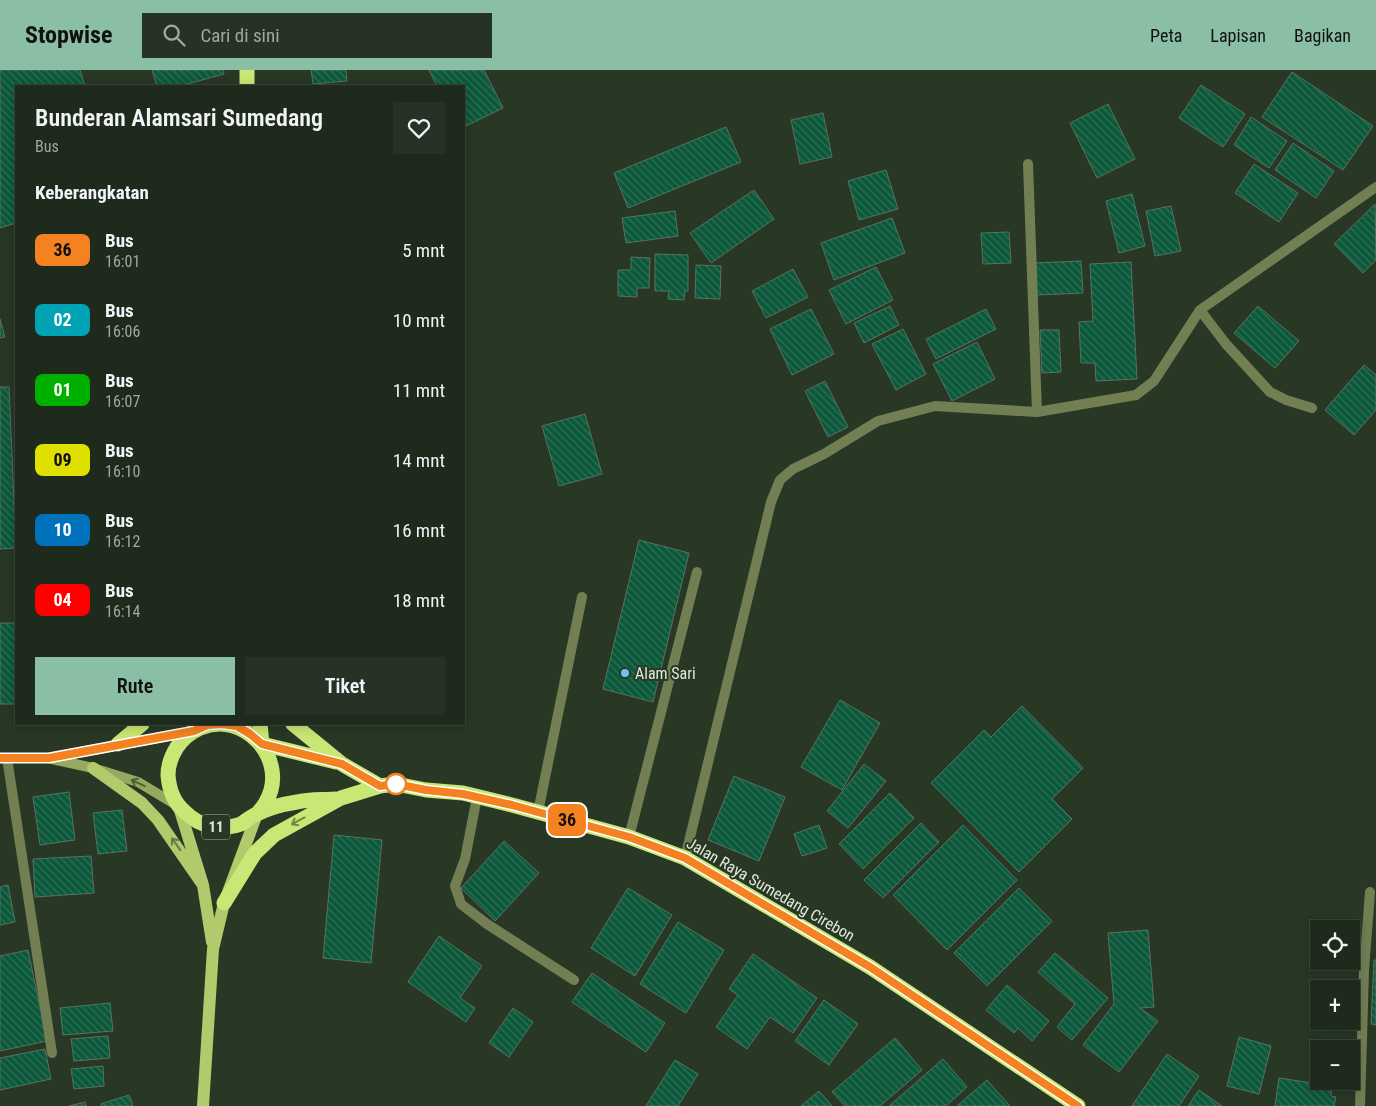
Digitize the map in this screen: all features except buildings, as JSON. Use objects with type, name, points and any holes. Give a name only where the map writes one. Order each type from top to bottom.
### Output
[{"type":"highway","points":[[247,70],[247,85]]},
{"type":"highway","points":[[118,744],[141,725]]},
{"type":"highway","points":[[179,807],[171,791],[168,774],[172,757],[180,742],[194,727],[207,725]]},
{"type":"highway","points":[[230,725],[237,726],[262,744],[342,764]]},
{"type":"highway","points":[[257,814],[266,802],[271,788],[272,772],[269,758],[262,744],[260,725]]},
{"type":"highway","points":[[294,725],[342,764],[380,786]]},
{"type":"highway","name":"Jalan Raya Sumedang Cirebon","points":[[380,786],[396,784],[426,790],[463,794],[629,837],[685,858],[870,967],[1078,1106]]},
{"type":"highway","name":"11","points":[[179,807],[192,819],[208,826],[225,828],[242,823],[257,814],[297,802],[341,798],[380,786]]},
{"type":"highway","points":[[224,903],[255,854],[274,835],[341,798]]},
{"type":"main road","points":[[4,758],[49,758],[194,727]]},
{"type":"main road","points":[[49,758],[93,768],[138,782],[179,807],[203,885],[213,950]]},
{"type":"main road","points":[[93,768],[142,803],[158,820],[203,885]]},
{"type":"main road","points":[[203,1106],[213,950],[224,903],[257,814]]},
{"type":"street","points":[[1028,164],[1037,412]]},
{"type":"street","points":[[685,858],[771,502],[780,480],[793,469],[824,454],[878,421],[935,406],[1037,412],[1136,395],[1154,381],[1200,310],[1376,187]]},
{"type":"street","points":[[1200,310],[1226,344],[1270,392],[1286,400],[1312,408]]},
{"type":"street","points":[[629,837],[697,572]]},
{"type":"street","points":[[538,812],[582,597]]},
{"type":"street","points":[[4,758],[52,1053]]},
{"type":"street","points":[[477,798],[465,859],[455,886],[461,904],[487,924],[574,980]]},
{"type":"street","points":[[1360,1106],[1364,970],[1370,892]]},
{"type":"bus line","name":"36","points":[[0,758],[49,758],[194,731],[207,725]]},
{"type":"bus line","name":"36","points":[[230,725],[237,726],[262,744],[342,764],[380,786],[396,784],[426,790],[463,794],[512,805],[629,837],[685,858],[870,967],[1078,1106]]},
{"type":"place","name":"Alam Sari","points":[[625,673]]}]
